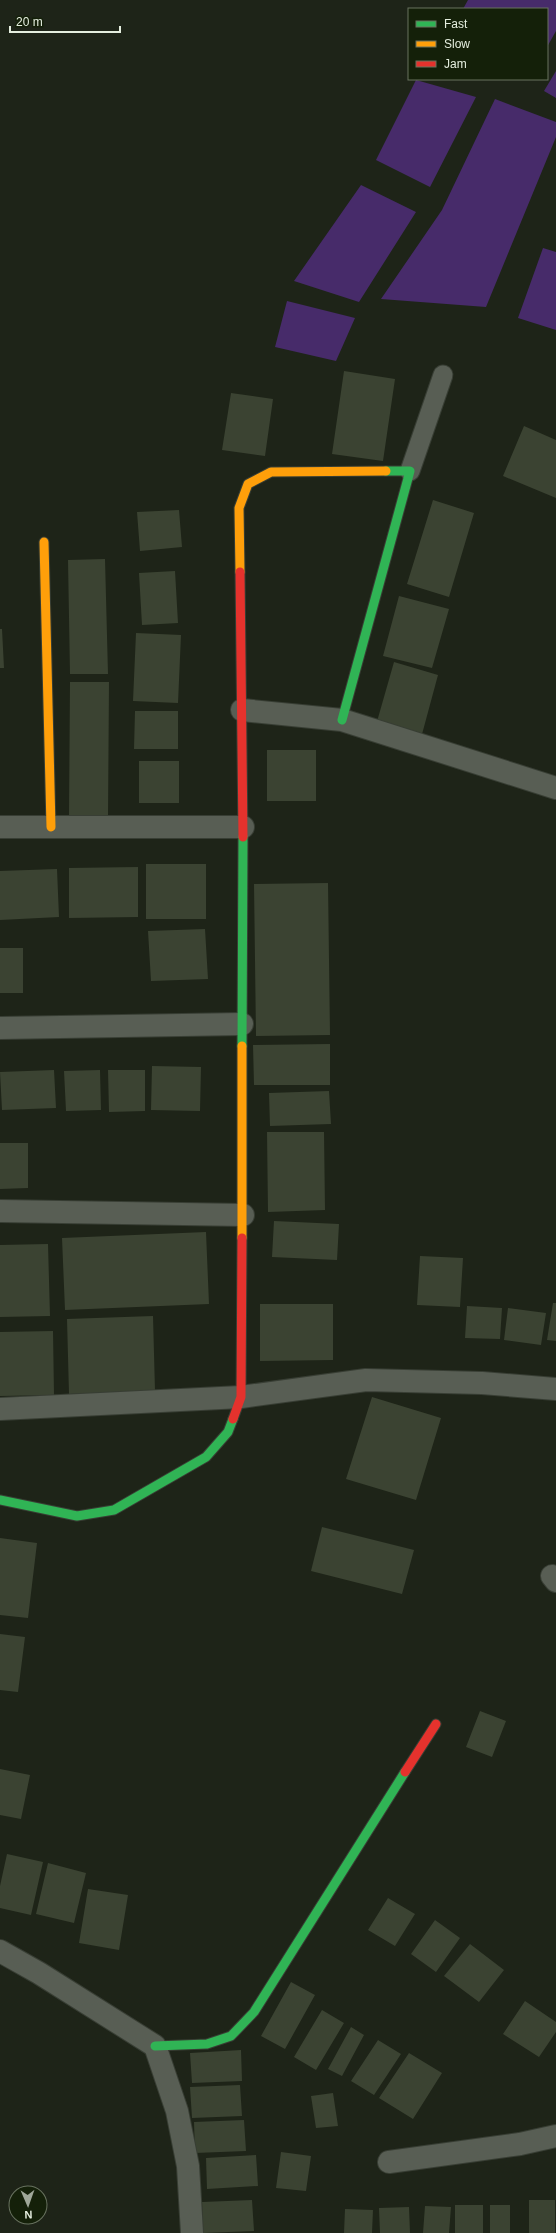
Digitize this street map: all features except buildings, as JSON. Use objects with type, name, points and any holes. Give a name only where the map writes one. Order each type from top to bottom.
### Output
[{"type":"street","points":[[0,1500],[77,1516],[114,1510],[206,1457],[228,1432],[241,1397],[243,1215],[243,827],[239,508],[248,484],[271,472],[410,471],[342,720]]},
{"type":"street","points":[[44,542],[51,827]]},
{"type":"street","points":[[242,710],[342,720],[556,788]]},
{"type":"street","points":[[0,827],[243,827]]},
{"type":"street","points":[[0,1028],[242,1024]]},
{"type":"street","points":[[0,1211],[243,1215]]},
{"type":"street","points":[[0,1408],[241,1397],[366,1380],[482,1383],[556,1389]]},
{"type":"street","points":[[0,1951],[39,1973],[155,2046],[207,2044],[231,2036],[254,2012],[436,1724]]},
{"type":"street","points":[[155,2046],[177,2111],[188,2166],[192,2233]]},
{"type":"street","points":[[389,2162],[520,2144],[556,2136]]},
{"type":"lane","points":[[410,471],[443,375]]},
{"type":"shaded area","points":[[468,0],[556,0],[556,31],[548,45],[548,8],[464,8]]},
{"type":"shaded area","points":[[556,71],[556,98],[544,91]]},
{"type":"shaded area","points":[[416,80],[476,97],[430,187],[376,160]]},
{"type":"shaded area","points":[[495,99],[556,122],[556,137],[486,307],[381,299],[442,210]]},
{"type":"shaded area","points":[[361,185],[416,212],[359,302],[294,281]]},
{"type":"shaded area","points":[[543,248],[556,252],[556,330],[518,318]]},
{"type":"shaded area","points":[[287,301],[355,318],[336,361],[275,347]]},
{"type":"traffic: fast","points":[[342,720],[410,471],[386,471]]},
{"type":"traffic: fast","points":[[242,1046],[243,837]]},
{"type":"traffic: fast","points":[[0,1500],[77,1516],[114,1510],[206,1457],[228,1432],[233,1419]]},
{"type":"traffic: fast","points":[[155,2046],[207,2044],[231,2036],[254,2012],[405,1772]]},
{"type":"traffic: slow","points":[[240,572],[239,508],[248,484],[271,472],[386,471]]},
{"type":"traffic: slow","points":[[44,542],[51,827]]},
{"type":"traffic: slow","points":[[242,1046],[242,1238]]},
{"type":"traffic: jam","points":[[240,572],[243,837]]},
{"type":"traffic: jam","points":[[233,1419],[241,1397],[242,1238]]},
{"type":"traffic: jam","points":[[405,1772],[436,1724]]}]
